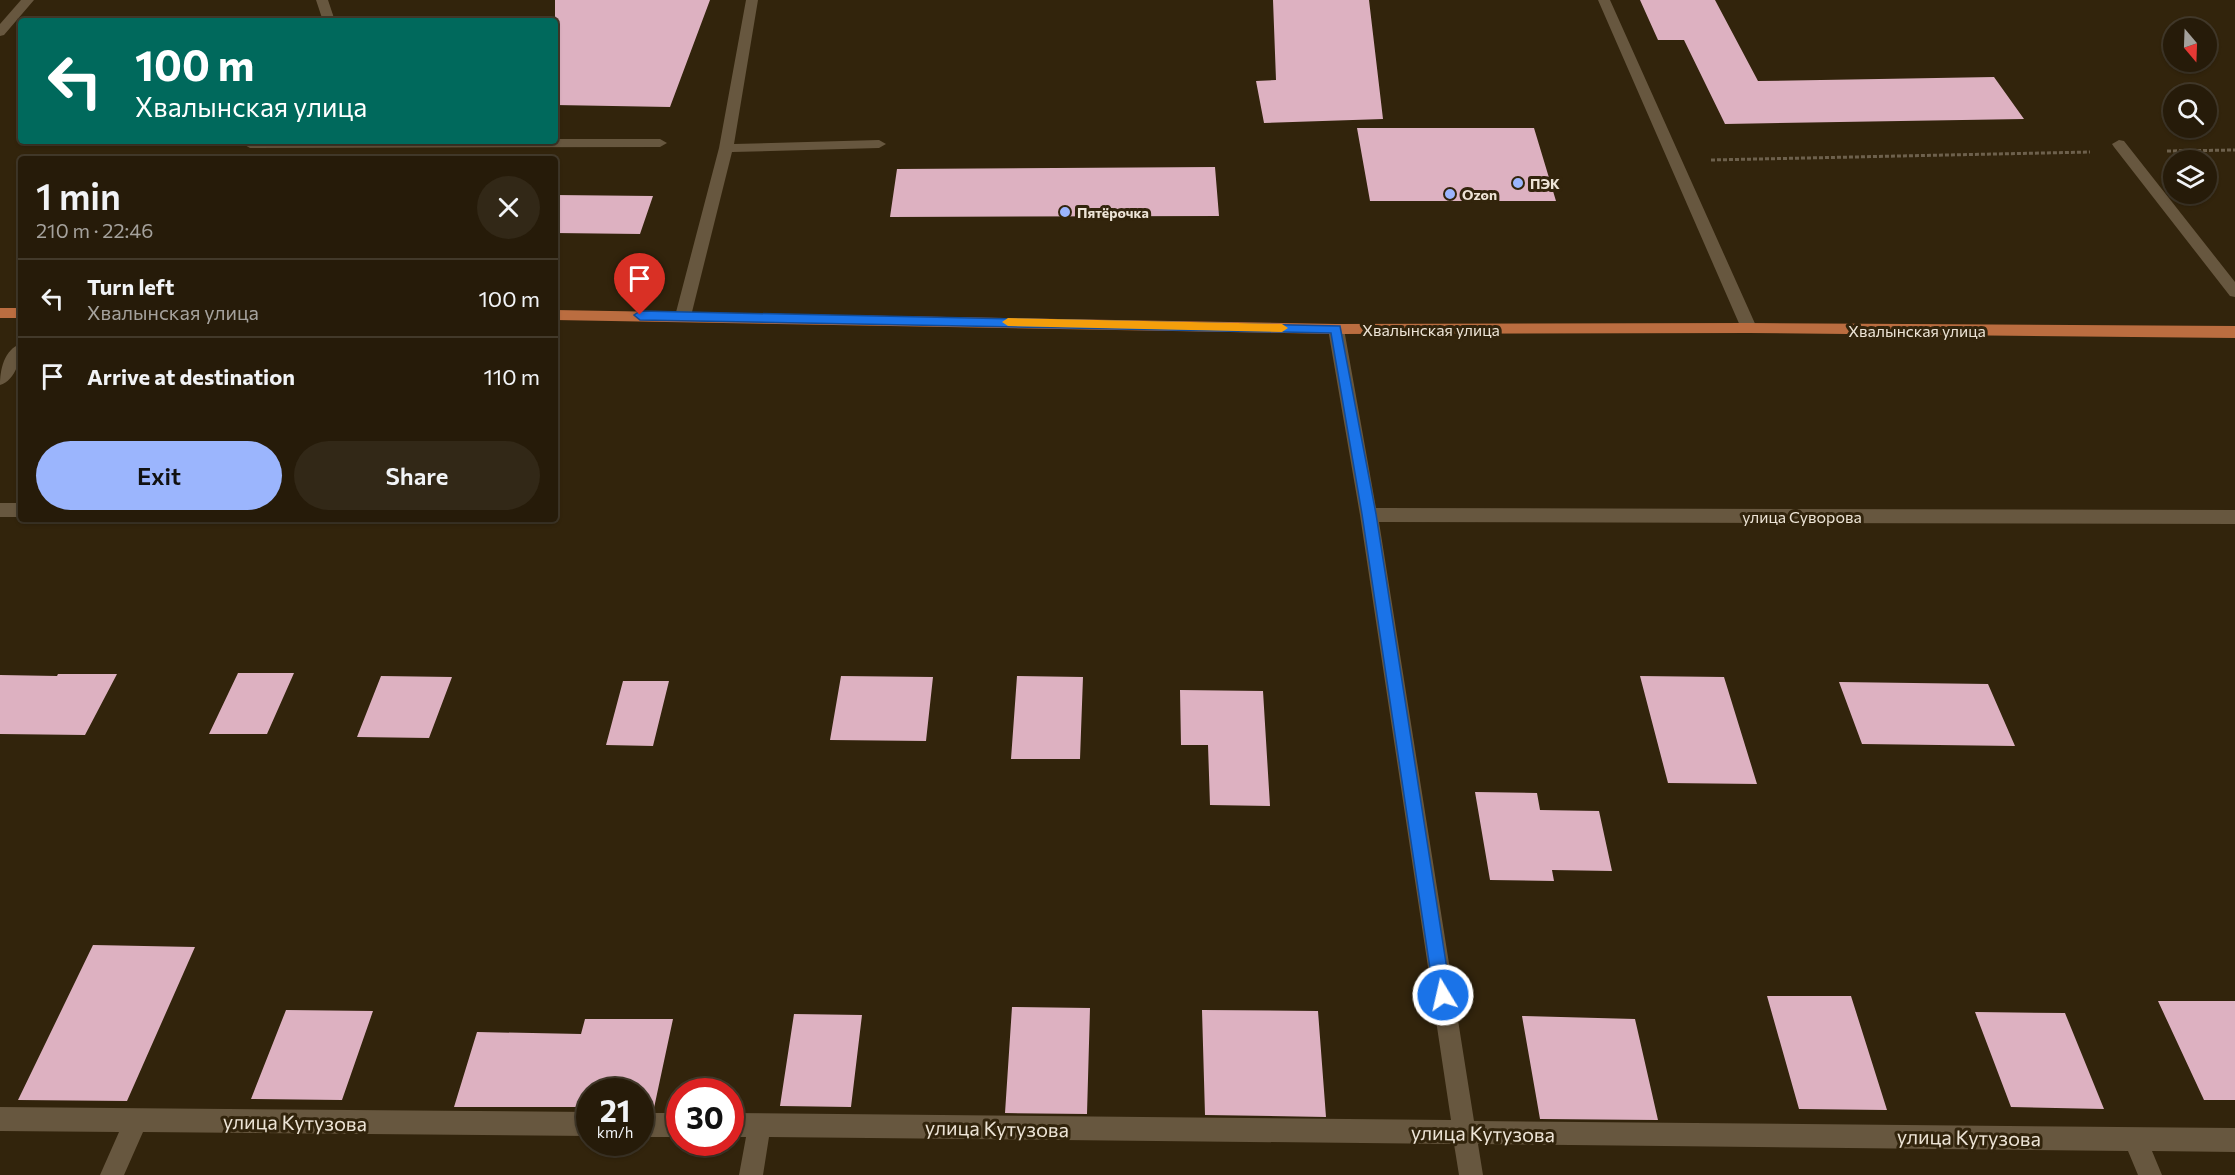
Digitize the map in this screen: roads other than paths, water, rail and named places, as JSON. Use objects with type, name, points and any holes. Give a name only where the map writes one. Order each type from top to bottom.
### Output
[{"type":"main road","points":[[0,312],[18,313]]},
{"type":"main road","name":"Хвалынская улица","points":[[558,315],[1336,329],[1749,328],[2235,332]]},
{"type":"street","points":[[0,32],[28,0]]},
{"type":"street","points":[[322,0],[328,18]]},
{"type":"street","points":[[683,316],[726,148],[752,0]]},
{"type":"street","points":[[1604,0],[1749,328]]},
{"type":"street","points":[[558,143],[660,143]]},
{"type":"street","points":[[726,148],[879,144]]},
{"type":"street","points":[[2122,148],[2235,292]]},
{"type":"street","points":[[1336,329],[1369,514],[1471,1175]]},
{"type":"street","points":[[0,379],[18,354]]},
{"type":"street","points":[[0,510],[18,510]]},
{"type":"street","name":"улица Суворова","points":[[1369,514],[2235,517]]},
{"type":"street","name":"улица Кутузова","points":[[0,1119],[576,1124]]},
{"type":"street","points":[[112,1175],[136,1120]]},
{"type":"street","name":"улица Кутузова","points":[[744,1125],[2235,1140]]},
{"type":"street","points":[[752,1175],[759,1126]]},
{"type":"street","points":[[2135,1139],[2150,1175]]},
{"type":"place","name":"ПЭК","points":[[1518,183]]},
{"type":"place","name":"Ozon","points":[[1450,194]]},
{"type":"place","name":"Пятёрочка","points":[[1065,212]]}]
